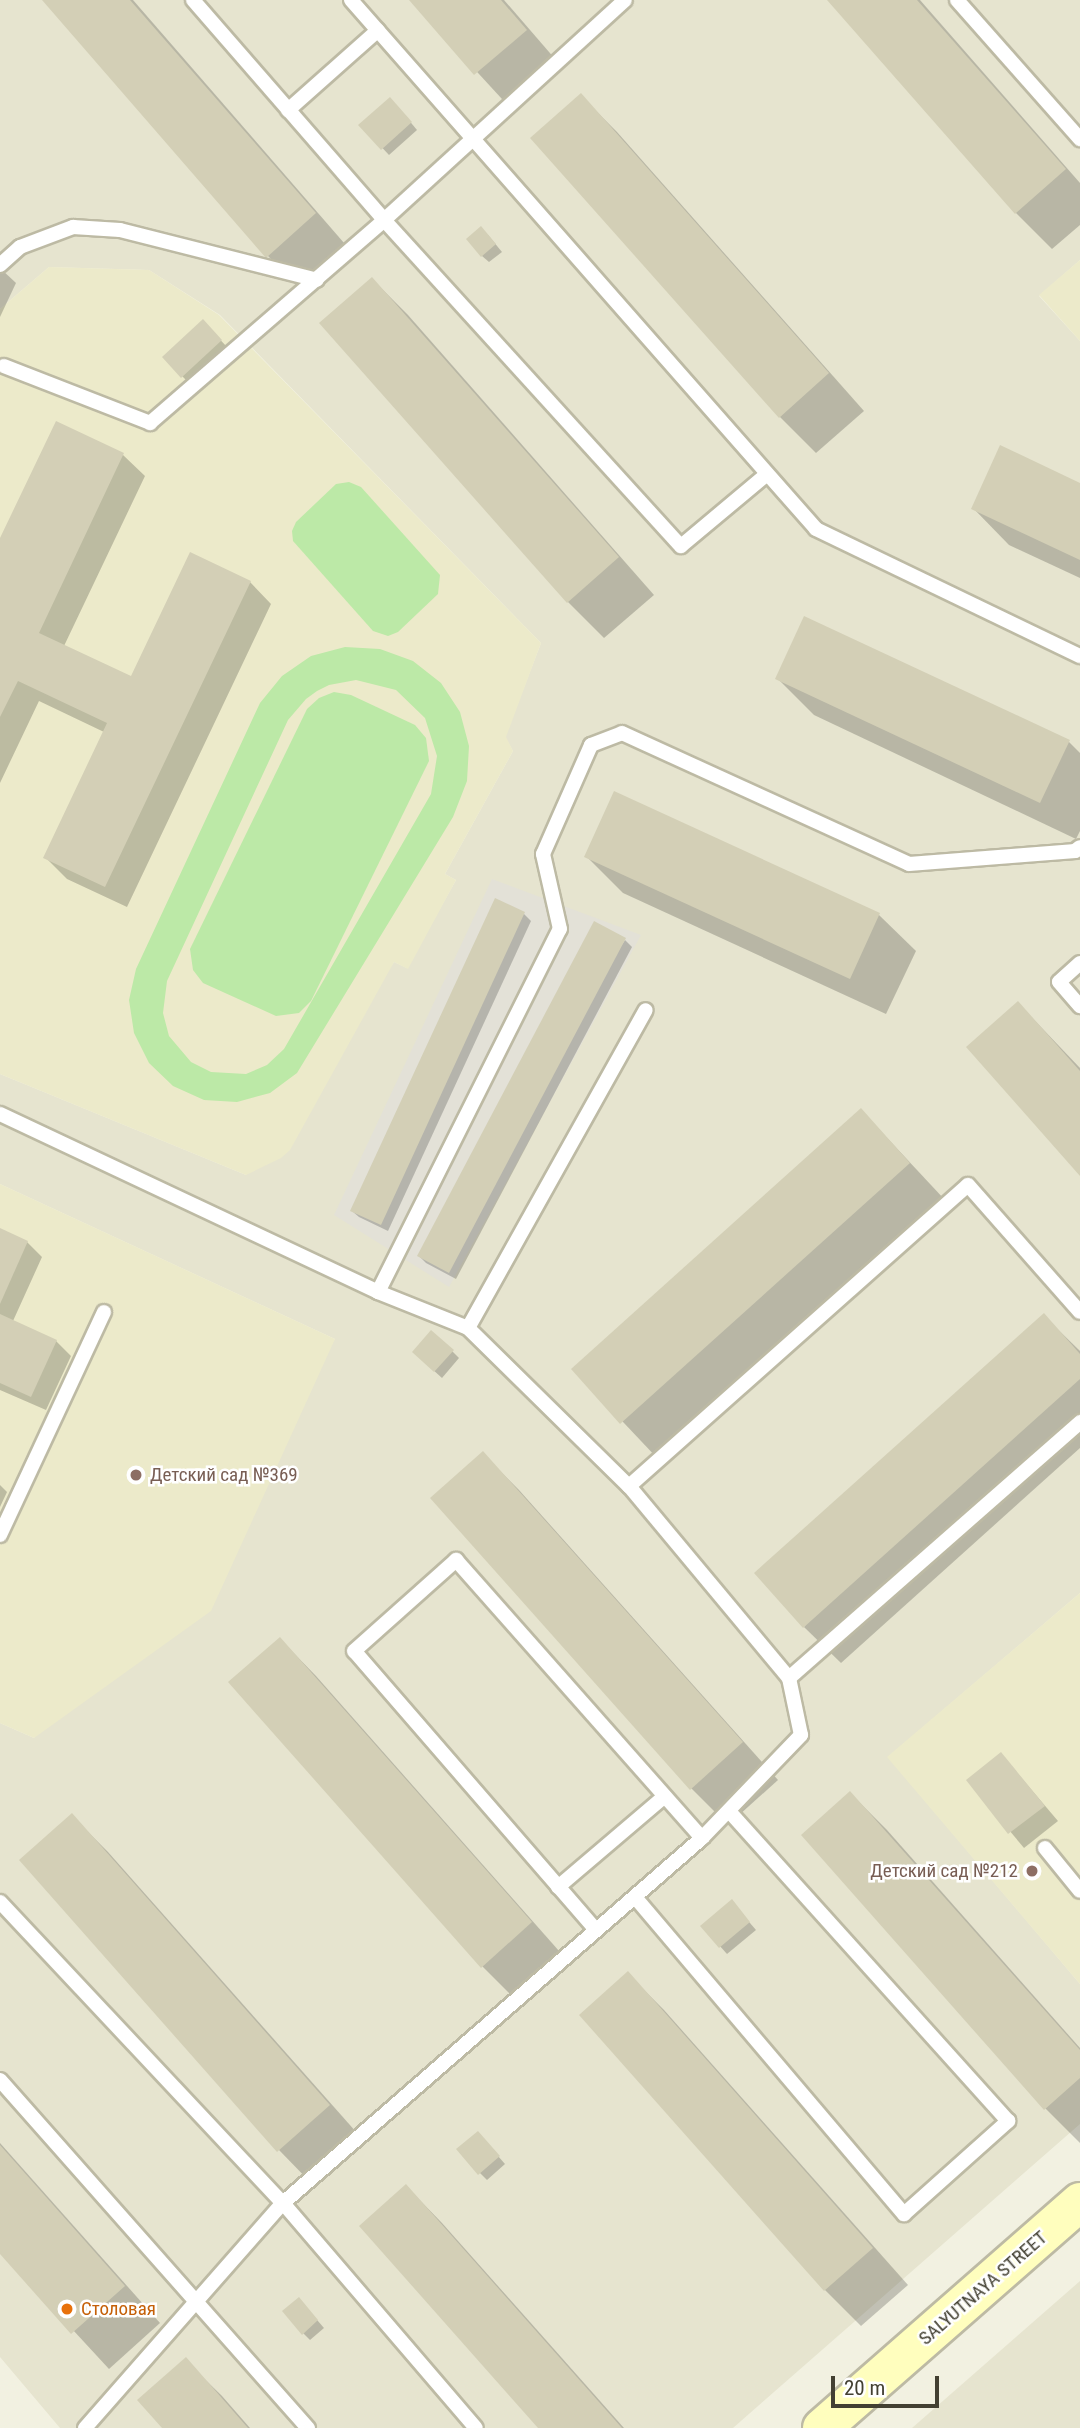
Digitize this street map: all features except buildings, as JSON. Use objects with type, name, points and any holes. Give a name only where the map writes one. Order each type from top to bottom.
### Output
[{"type":"street","name":"SALYUTNAYA STREET","points":[[822,2428],[1080,2202]]},
{"type":"lane","points":[[194,0],[384,220],[681,546],[767,474]]},
{"type":"lane","points":[[351,0],[816,529],[1080,656]]},
{"type":"lane","points":[[4,366],[150,423],[317,280],[625,0]]},
{"type":"lane","points":[[957,0],[1080,139]]},
{"type":"lane","points":[[288,110],[378,30]]},
{"type":"lane","points":[[0,265],[20,247],[74,227],[120,230],[317,280]]},
{"type":"lane","points":[[378,1292],[560,929],[543,854],[591,745],[622,733],[909,864],[1075,851],[1080,847]]},
{"type":"lane","points":[[1080,963],[1059,982],[1080,1006]]},
{"type":"lane","points":[[468,1328],[646,1010]]},
{"type":"lane","points":[[0,1114],[378,1292],[468,1328],[629,1486],[789,1678],[801,1735],[702,1838],[283,2203],[85,2428]]},
{"type":"lane","points":[[629,1486],[968,1185],[1080,1312]]},
{"type":"lane","points":[[0,1535],[104,1312]]},
{"type":"lane","points":[[789,1678],[1080,1422]]},
{"type":"lane","points":[[596,1930],[354,1651],[456,1560],[702,1838]]},
{"type":"lane","points":[[558,1887],[664,1796]]},
{"type":"lane","points":[[635,1897],[904,2214],[1008,2121],[729,1811]]},
{"type":"lane","points":[[1045,1848],[1080,1891]]},
{"type":"lane","points":[[0,1902],[283,2203],[476,2428]]},
{"type":"lane","points":[[0,2080],[307,2428]]},
{"type":"shaded area","points":[[0,0],[1080,0],[1080,260],[1039,296],[1080,341],[1080,1593],[888,1757],[1080,1984],[1080,2124],[733,2428],[60,2428],[0,2357],[0,1723],[34,1738],[335,1339],[0,1184],[0,1074],[246,1175],[394,962],[407,968],[456,880],[445,874],[513,751],[505,737],[541,643],[220,315],[149,270],[49,267],[0,309]]},
{"type":"shaded area","points":[[1080,260],[1080,341],[1039,295]]},
{"type":"shaded area","points":[[49,267],[149,270],[219,315],[541,643],[506,737],[513,751],[445,874],[456,880],[408,969],[394,962],[290,1150],[281,1158],[246,1175],[0,1074],[0,309]]},
{"type":"shaded area","points":[[492,879],[641,935],[449,1287],[334,1215]]},
{"type":"shaded area","name":"Детский сад №369","points":[[0,1184],[335,1339],[211,1611],[34,1738],[0,1723]]},
{"type":"shaded area","name":"Детский сад №212","points":[[1080,1593],[1080,1984],[887,1757]]},
{"type":"shaded area","points":[[1080,2281],[1080,2428],[912,2428]]},
{"type":"green space","points":[[349,482],[361,487],[440,575],[438,594],[398,632],[388,636],[373,631],[293,541],[292,531],[296,522],[336,484]]},
{"type":"green space","points":[[345,647],[380,649],[413,661],[441,683],[460,712],[469,746],[467,781],[453,817],[297,1073],[270,1093],[237,1102],[204,1100],[173,1086],[149,1063],[134,1033],[129,1000],[136,969],[260,703],[282,676],[311,656]],"holes":[[[356,680],[396,690],[425,718],[437,756],[431,794],[284,1049],[267,1065],[246,1074],[211,1072],[191,1062],[169,1036],[163,1013],[167,981],[288,720],[306,699],[329,685]]]},
{"type":"green space","points":[[334,692],[351,695],[415,725],[426,738],[429,761],[311,1001],[299,1013],[276,1016],[203,983],[193,970],[190,949],[307,709],[319,698]]},
{"type":"place","name":"Детский сад №369","points":[[136,1475]]},
{"type":"place","name":"Детский сад №212","points":[[1032,1871]]},
{"type":"place","name":"Столовая","points":[[67,2309]]}]
